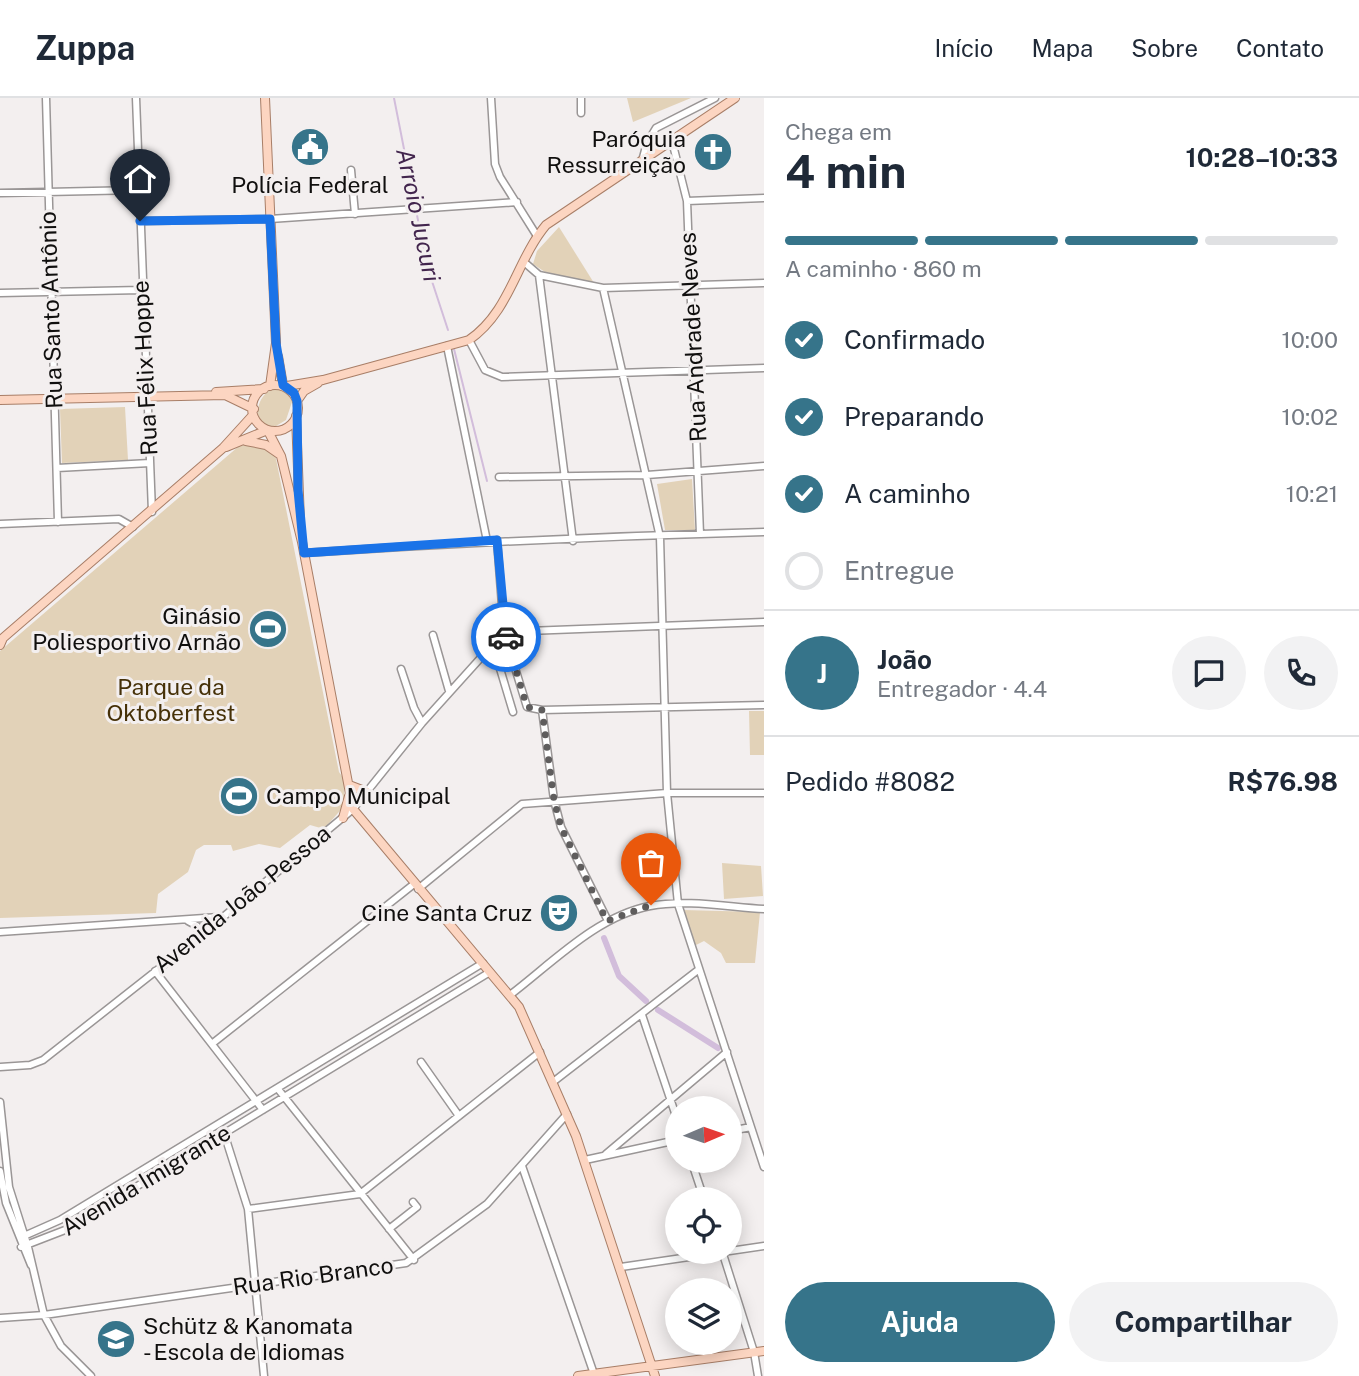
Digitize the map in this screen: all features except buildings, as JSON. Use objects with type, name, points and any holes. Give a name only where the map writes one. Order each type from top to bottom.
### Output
[{"type":"main road","points":[[265,98],[276,343],[285,386],[297,401]]},
{"type":"main road","points":[[211,395],[229,389],[267,388],[323,380],[469,340],[481,332],[498,312],[537,236],[561,214],[735,98]]},
{"type":"main road","points":[[1,640],[223,448],[253,412],[267,388],[276,343]]},
{"type":"main road","points":[[293,490],[297,401],[304,391],[323,380]]},
{"type":"main road","points":[[0,400],[211,395],[234,398],[253,412],[255,422],[266,431],[281,456],[293,490],[354,809],[519,1007],[585,1160],[656,1376]]},
{"type":"main road","points":[[223,448],[266,431],[286,427],[296,416]]},
{"type":"main road","points":[[243,440],[266,445],[281,456]]},
{"type":"main road","points":[[350,787],[367,792]]},
{"type":"main road","points":[[350,787],[341,819],[363,821]]},
{"type":"main road","points":[[578,1376],[617,1374],[654,1366],[764,1351]]},
{"type":"street","name":"Rua Santo Antônio","points":[[46,98],[58,522]]},
{"type":"street","name":"Rua Félix Hoppe","points":[[135,98],[152,512]]},
{"type":"street","points":[[491,98],[495,164],[500,177],[537,236]]},
{"type":"street","points":[[581,98],[581,113]]},
{"type":"street","points":[[642,161],[647,143],[656,128],[715,98]]},
{"type":"street","name":"Rua Andrade Neves","points":[[672,141],[687,201],[700,534]]},
{"type":"street","points":[[351,170],[355,214]]},
{"type":"street","points":[[0,192],[139,190]]},
{"type":"street","points":[[687,201],[764,198]]},
{"type":"street","points":[[140,221],[270,219],[517,202]]},
{"type":"street","points":[[524,262],[540,275],[603,288],[764,283]]},
{"type":"street","points":[[540,275],[573,541]]},
{"type":"street","points":[[603,288],[660,537],[667,793],[678,904],[764,1167]]},
{"type":"street","points":[[0,293],[141,290]]},
{"type":"street","points":[[469,340],[485,370],[493,376],[764,368]]},
{"type":"street","points":[[447,346],[487,541]]},
{"type":"street","points":[[57,468],[150,463]]},
{"type":"street","points":[[499,477],[647,475],[764,466]]},
{"type":"street","points":[[0,524],[119,519],[133,527]]},
{"type":"street","points":[[304,553],[497,540],[573,541],[764,533]]},
{"type":"street","points":[[497,540],[505,632],[527,707],[542,710],[764,705]]},
{"type":"street","points":[[505,632],[764,622]]},
{"type":"street","name":"Avenida João Pessoa","points":[[0,1067],[30,1065],[43,1060],[199,937],[219,917],[354,809],[449,691],[492,642],[505,632]]},
{"type":"street","points":[[433,635],[449,691]]},
{"type":"street","points":[[492,642],[513,712]]},
{"type":"street","points":[[401,669],[422,723]]},
{"type":"street","points":[[542,710],[554,800],[574,857],[607,921]]},
{"type":"street","points":[[213,1043],[515,806],[554,800],[667,793],[764,793]]},
{"type":"street","points":[[510,995],[607,921],[651,905],[764,909]]},
{"type":"street","points":[[0,932],[219,917]]},
{"type":"street","points":[[188,921],[197,926],[199,937]]},
{"type":"street","name":"Avenida Imigrante","points":[[24,1236],[60,1220],[483,963]]},
{"type":"street","points":[[553,1082],[698,970]]},
{"type":"street","points":[[155,971],[263,1111]]},
{"type":"street","name":"Avenida Imigrante","points":[[25,1247],[65,1230],[490,972]]},
{"type":"street","points":[[453,981],[459,990]]},
{"type":"street","points":[[642,1015],[669,1096]]},
{"type":"street","points":[[248,1209],[360,1194],[540,1052]]},
{"type":"street","points":[[672,1096],[727,1052]]},
{"type":"street","points":[[421,1062],[459,1116]]},
{"type":"street","points":[[278,1089],[414,1260]]},
{"type":"street","points":[[606,1154],[665,1102]]},
{"type":"street","points":[[0,1106],[9,1187],[25,1247]]},
{"type":"street","name":"Rua Rio Branco","points":[[0,1318],[44,1315],[394,1266],[414,1260],[486,1204],[567,1114]]},
{"type":"street","points":[[742,1129],[751,1127]]},
{"type":"street","points":[[224,1133],[248,1209],[264,1376]]},
{"type":"street","points":[[585,1160],[665,1142]]},
{"type":"street","points":[[522,1166],[594,1374]]},
{"type":"street","points":[[0,1171],[3,1203],[34,1270],[44,1315],[61,1346],[91,1376]]},
{"type":"street","points":[[389,1229],[417,1207],[413,1202]]},
{"type":"street","points":[[742,1249],[764,1246]]},
{"type":"street","points":[[621,1267],[665,1260]]},
{"type":"street","points":[[726,1264],[754,1352],[758,1376]]},
{"type":"green space","points":[[627,98],[691,98],[633,122]]},
{"type":"green space","points":[[559,227],[594,283],[548,274],[533,264],[537,251]]},
{"type":"green space","points":[[273,388],[285,389],[292,402],[286,420],[271,429],[259,422],[258,412],[262,399]]},
{"type":"green space","points":[[125,407],[128,460],[62,463],[60,409]]},
{"type":"green space","name":"Parque da Oktoberfest","points":[[252,443],[275,454],[339,772],[344,779],[345,805],[324,829],[310,825],[280,848],[259,844],[233,851],[231,845],[204,845],[196,850],[188,872],[158,894],[156,913],[0,918],[0,651],[239,446]]},
{"type":"green space","points":[[692,479],[695,530],[665,530],[657,484]]},
{"type":"green space","points":[[749,711],[764,711],[764,755],[750,755]]},
{"type":"green space","points":[[722,863],[761,866],[763,896],[724,899]]},
{"type":"green space","points":[[683,910],[760,912],[755,963],[726,963],[721,953],[704,941],[694,946]]},
{"type":"waterway","name":"Arroio Jucuri","points":[[394,98],[427,266],[448,330]]},
{"type":"waterway","name":"Arroio Jucuri","points":[[454,349],[487,481]]},
{"type":"waterway","name":"Arroio Jucuri","points":[[604,938],[619,976],[646,1001]]},
{"type":"waterway","name":"Arroio Jucuri","points":[[658,1010],[718,1048]]},
{"type":"way so far","points":[[506,637],[527,707],[542,710],[554,800],[561,827],[607,921],[651,905]]},
{"type":"place","name":"Polícia Federal","points":[[310,147]]},
{"type":"place","name":"Paróquia Ressurreição","points":[[713,152]]},
{"type":"place","name":"Ginásio Poliesportivo Arnão","points":[[268,629]]},
{"type":"place","name":"Campo Municipal","points":[[239,796]]},
{"type":"place","name":"Cine Santa Cruz","points":[[559,913]]},
{"type":"place","name":"Schütz & Kanomata - Escola de Idiomas","points":[[116,1339]]},
{"type":"route","points":[[140,221],[270,219],[276,343],[283,385],[294,393],[297,401],[298,490],[304,553],[497,540],[506,637]]}]
